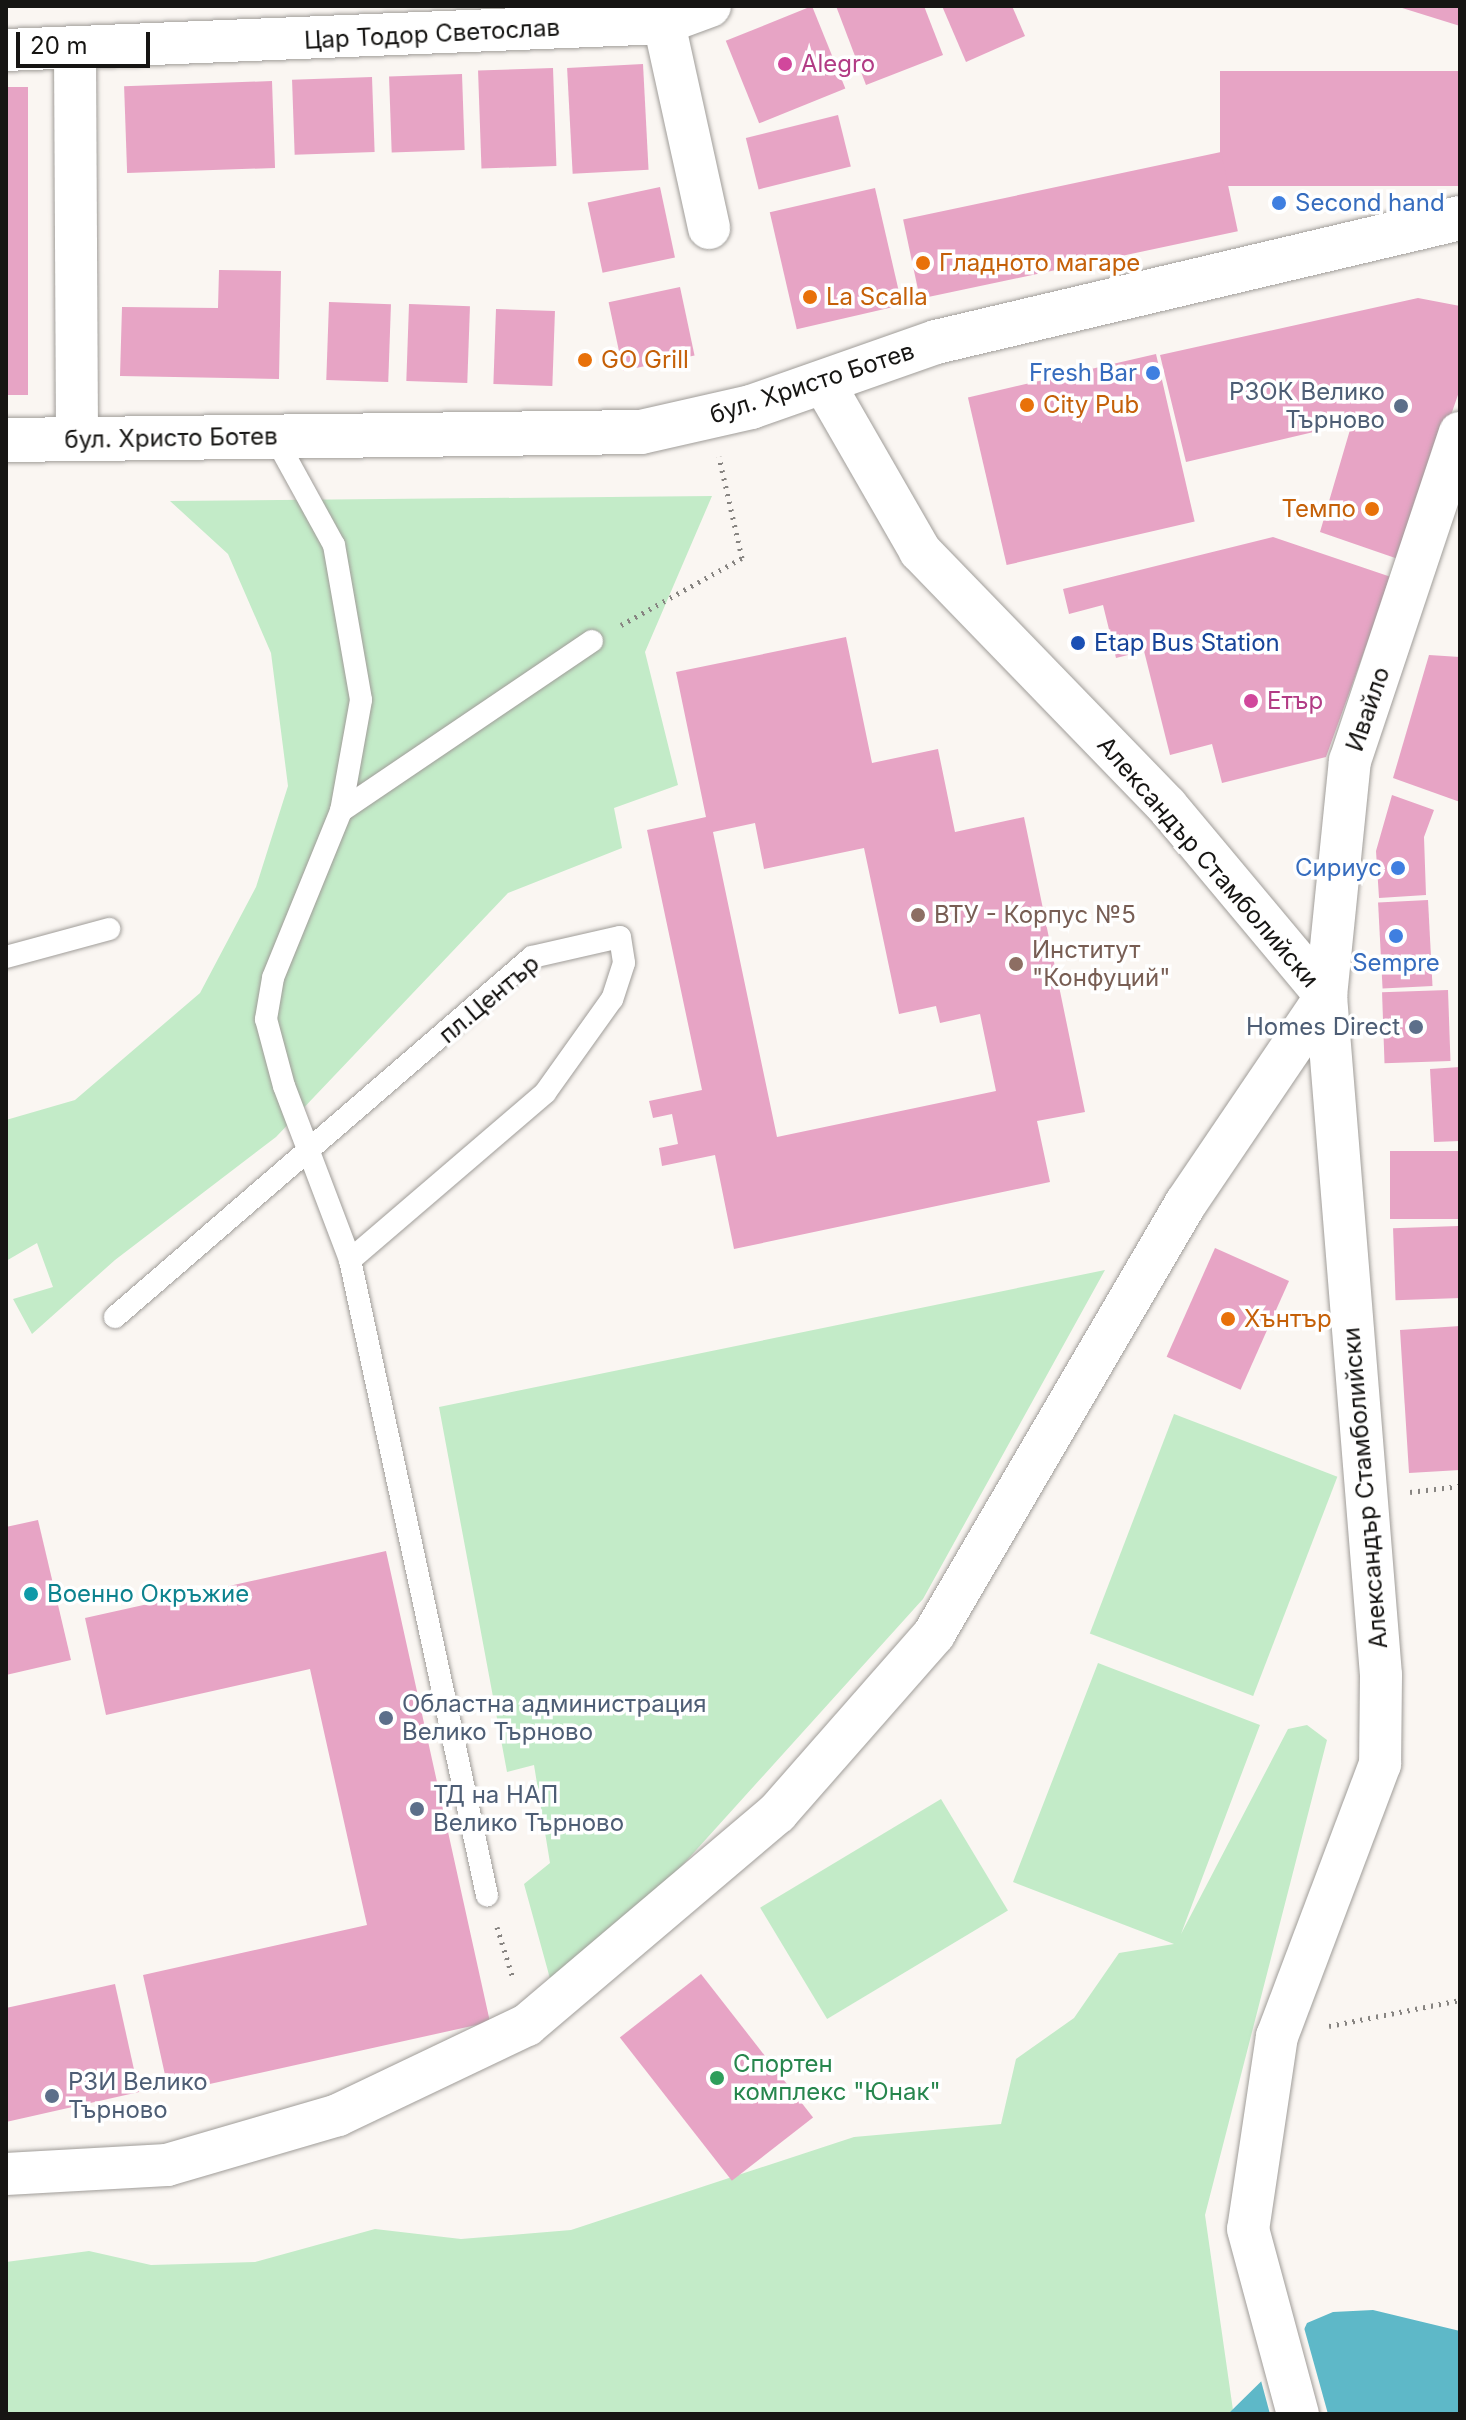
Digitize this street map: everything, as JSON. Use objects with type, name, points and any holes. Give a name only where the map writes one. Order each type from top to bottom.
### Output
[{"type":"main road","name":"бул. Христо Ботев","points":[[6,440],[641,432],[708,417],[823,382],[936,342],[1460,218]]},
{"type":"street","name":"Цар Тодор Светослав","points":[[6,50],[75,51],[664,23],[710,6]]},
{"type":"street","points":[[664,23],[709,228]]},
{"type":"street","points":[[75,51],[77,440]]},
{"type":"street","name":"Александър Стамболийски","points":[[823,382],[920,551],[1167,806],[1326,996],[1381,1675],[1380,1764],[1277,2036],[1248,2229],[1298,2414]]},
{"type":"street","name":"Ивайло","points":[[1326,996],[1350,761],[1460,433]]},
{"type":"street","points":[[6,2174],[167,2165],[338,2115],[527,2025],[777,1813],[934,1634],[1186,1203],[1326,996]]},
{"type":"lane","points":[[274,436],[334,545],[361,700],[341,811],[273,978],[266,1019],[309,1154],[350,1260],[487,1895]]},
{"type":"lane","points":[[341,811],[592,641]]},
{"type":"lane","points":[[6,957],[109,929]]},
{"type":"lane","name":"пл.Център","points":[[115,1317],[309,1154],[532,957],[620,937],[624,963],[612,999],[545,1093],[350,1260]]},
{"type":"path","points":[[592,641],[742,558],[708,417]]},
{"type":"path","points":[[487,1895],[527,2025]]},
{"type":"path","points":[[1277,2036],[1460,2000]]},
{"type":"green space","points":[[712,496],[645,652],[678,785],[614,808],[622,848],[508,893],[276,1137],[115,1260],[32,1334],[13,1299],[53,1287],[37,1243],[6,1261],[6,1120],[75,1100],[200,993],[256,887],[288,786],[271,653],[228,554],[170,501]]},
{"type":"green space","points":[[1105,1270],[923,1599],[557,2004],[524,1884],[550,1863],[534,1765],[507,1772],[439,1407]]},
{"type":"green space","points":[[1174,1414],[1337,1477],[1253,1696],[1090,1633]]},
{"type":"green space","points":[[1098,1663],[1260,1725],[1181,1934],[1288,1729],[1307,1725],[1327,1740],[1205,2215],[1233,2410],[1228,2414],[6,2414],[6,2262],[89,2251],[151,2265],[255,2262],[375,2229],[461,2239],[571,2230],[854,2137],[1001,2124],[1016,2059],[1074,2018],[1119,1953],[1174,1944],[1013,1882]]},
{"type":"green space","points":[[941,1799],[1008,1910],[827,2019],[760,1908]]},
{"type":"water","points":[[1373,2310],[1460,2331],[1460,2414],[1228,2414],[1296,2347],[1307,2323],[1333,2312]]},
{"type":"pier","points":[[1303,2324],[1328,2414],[1270,2414],[1260,2377],[1292,2345]]},
{"type":"building","name":"Аlegro","points":[[812,6],[845,89],[759,123],[726,41]]},
{"type":"building","points":[[836,6],[924,6],[943,55],[866,85]]},
{"type":"building","points":[[942,6],[1012,6],[1025,36],[966,62]]},
{"type":"building","points":[[1460,6],[1460,26],[1399,7]]},
{"type":"building","points":[[643,64],[649,170],[573,174],[567,68]]},
{"type":"building","points":[[553,68],[556,166],[481,169],[478,71]]},
{"type":"building","points":[[1220,71],[1460,71],[1460,186],[1220,186]]},
{"type":"building","points":[[462,74],[465,150],[392,153],[389,77]]},
{"type":"building","points":[[372,77],[375,152],[295,155],[292,80]]},
{"type":"building","points":[[272,81],[275,168],[127,173],[124,86]]},
{"type":"building","points":[[6,87],[28,87],[28,395],[6,395]]},
{"type":"building","points":[[838,115],[851,166],[759,189],[746,138]]},
{"type":"building","points":[[1221,152],[1238,231],[920,299],[903,220]]},
{"type":"building","points":[[660,187],[675,257],[603,273],[588,202]]},
{"type":"building","points":[[875,188],[902,305],[797,329],[770,212]]},
{"type":"building","points":[[219,270],[281,271],[279,379],[120,376],[122,307],[218,308]]},
{"type":"building","points":[[680,287],[695,355],[623,371],[609,302]]},
{"type":"building","points":[[1418,298],[1460,306],[1460,389],[1401,560],[1320,532],[1352,423],[1186,462],[1160,355]]},
{"type":"building","points":[[329,302],[391,304],[388,382],[326,380]]},
{"type":"building","points":[[409,304],[470,306],[467,383],[406,381]]},
{"type":"building","points":[[496,309],[555,311],[552,386],[493,384]]},
{"type":"building","points":[[1156,354],[1195,522],[1007,565],[968,397]]},
{"type":"building","name":"Етър","points":[[1273,537],[1391,577],[1326,757],[1222,783],[1212,744],[1170,755],[1144,651],[1116,658],[1103,605],[1069,614],[1063,589]]},
{"type":"building","points":[[846,637],[872,763],[938,749],[955,832],[1024,817],[1085,1112],[1037,1121],[1050,1182],[734,1249],[715,1155],[662,1166],[659,1148],[678,1144],[672,1114],[653,1118],[649,1101],[702,1090],[647,830],[706,817],[676,672]],"holes":[[[755,823],[764,869],[864,848],[899,1014],[936,1006],[940,1023],[980,1014],[996,1091],[777,1137],[713,832]]]},
{"type":"building","points":[[1429,655],[1460,657],[1460,802],[1393,778]]},
{"type":"building","points":[[1392,795],[1434,810],[1424,837],[1426,895],[1379,898],[1376,851]]},
{"type":"building","points":[[1428,900],[1433,986],[1383,988],[1378,903]]},
{"type":"building","name":"Homes Direct","points":[[1448,990],[1450,1061],[1385,1063],[1382,992]]},
{"type":"building","points":[[1460,1067],[1460,1141],[1434,1142],[1430,1069]]},
{"type":"building","points":[[1390,1151],[1460,1151],[1460,1219],[1390,1219]]},
{"type":"building","points":[[1458,1226],[1460,1298],[1396,1300],[1393,1228]]},
{"type":"building","name":"Хънтър","points":[[1215,1248],[1289,1281],[1241,1390],[1167,1357]]},
{"type":"building","points":[[1460,1326],[1460,1470],[1409,1473],[1400,1330]]},
{"type":"building","name":"Военно Окръжие","points":[[38,1520],[71,1660],[6,1675],[6,1527]]},
{"type":"building","points":[[386,1551],[490,2022],[169,2093],[143,1975],[367,1925],[310,1669],[106,1715],[85,1618]]},
{"type":"building","name":"Спортен комплекс \"Юнак\"","points":[[701,1974],[813,2117],[732,2181],[620,2037]]},
{"type":"building","points":[[115,1984],[139,2092],[6,2122],[6,2008]]},
{"type":"place","name":"Аlegro","points":[[785,64]]},
{"type":"place","name":"Second hand","points":[[1279,203]]},
{"type":"place","name":"Гладното магаре","points":[[923,263]]},
{"type":"place","name":"La Scalla","points":[[810,297]]},
{"type":"place","name":"GO Grill","points":[[585,360]]},
{"type":"place","name":"Fresh Bar","points":[[1153,373]]},
{"type":"place","name":"City Pub","points":[[1027,405]]},
{"type":"place","name":"РЗОК Велико Търново","points":[[1401,406]]},
{"type":"place","name":"Темпо","points":[[1372,509]]},
{"type":"place","name":"Etap Bus Station","points":[[1078,643]]},
{"type":"place","name":"Етър","points":[[1251,701]]},
{"type":"place","name":"Сириус","points":[[1398,868]]},
{"type":"place","name":"ВТУ - Корпус №5","points":[[918,915]]},
{"type":"place","name":"Sempre","points":[[1396,936]]},
{"type":"place","name":"Институт \"Конфуций\"","points":[[1016,964]]},
{"type":"place","name":"Homes Direct","points":[[1416,1027]]},
{"type":"place","name":"Хънтър","points":[[1228,1319]]},
{"type":"place","name":"Военно Окръжие","points":[[31,1594]]},
{"type":"place","name":"Областна администрация Велико Търново","points":[[386,1718]]},
{"type":"place","name":"ТД на НАП Велико Търново","points":[[417,1809]]},
{"type":"place","name":"Спортен комплекс \"Юнак\"","points":[[717,2078]]},
{"type":"place","name":"РЗИ Велико Търново","points":[[52,2096]]}]
